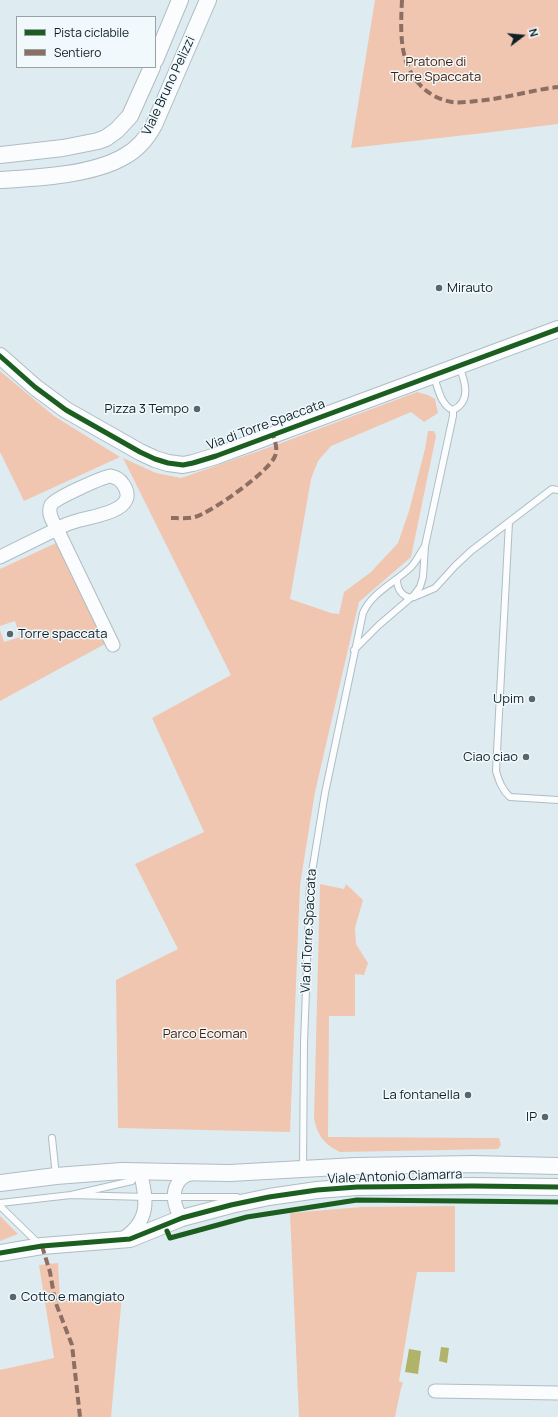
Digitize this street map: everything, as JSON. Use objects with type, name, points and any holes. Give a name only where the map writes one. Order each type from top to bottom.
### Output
[{"type":"street","name":"Viale Bruno Pelizzi","points":[[156,58],[180,0]]},
{"type":"street","name":"Viale Bruno Pelizzi","points":[[0,180],[53,176],[93,169],[116,161],[134,150],[145,140],[154,125],[208,0]]},
{"type":"street","name":"Viale Bruno Pelizzi","points":[[0,155],[83,144],[98,141],[112,134],[126,123],[152,68]]},
{"type":"street","name":"Via di Torre Spaccata","points":[[0,356],[43,394],[72,414],[140,452],[162,462],[178,465],[193,463],[216,456],[558,329]]},
{"type":"street","points":[[0,557],[56,529],[73,522],[119,508],[124,504],[126,498],[126,489],[122,482],[115,477],[106,477],[57,500],[50,506],[50,516],[56,529],[114,645]]},
{"type":"street","name":"Viale Antonio Ciamarra","points":[[0,1183],[106,1171],[230,1173],[356,1166],[472,1164],[558,1166]]},
{"type":"street","points":[[119,1240],[133,1229],[144,1212],[146,1197],[140,1171]]},
{"type":"street","points":[[182,1218],[176,1210],[174,1198],[176,1187],[181,1179],[196,1173]]},
{"type":"street","name":"Viale Antonio Ciamarra","points":[[0,1253],[42,1246],[119,1240],[139,1236],[182,1218],[239,1203],[317,1190],[357,1187],[493,1185],[558,1187]]},
{"type":"street","points":[[435,1392],[558,1393]]},
{"type":"lane","name":"Via di Torre Spaccata","points":[[354,650],[379,625],[417,592],[422,582],[425,546],[453,410],[462,404],[466,393],[465,381],[460,366]]},
{"type":"lane","points":[[434,375],[444,403],[453,410]]},
{"type":"lane","points":[[397,579],[402,594],[411,598],[435,588],[471,551],[552,489],[558,490]]},
{"type":"lane","points":[[509,522],[496,771],[500,785],[510,797],[558,800]]},
{"type":"lane","name":"Via di Torre Spaccata","points":[[303,1169],[304,1043],[310,884],[325,793],[360,623],[367,605],[415,562],[425,546]]},
{"type":"lane","points":[[52,1138],[56,1176]]},
{"type":"lane","name":"Viale Antonio Ciamarra","points":[[0,1203],[71,1195],[132,1181],[140,1171]]},
{"type":"lane","name":"Viale Antonio Ciamarra","points":[[71,1195],[174,1198],[269,1197]]},
{"type":"lane","points":[[0,1206],[42,1246]]},
{"type":"green space","name":"Pratone di Torre Spaccata","points":[[375,0],[558,0],[558,124],[351,148]]},
{"type":"green space","points":[[0,371],[54,416],[120,457],[24,501],[0,452]]},
{"type":"green space","name":"Parco Ecoman","points":[[417,392],[435,399],[438,413],[424,422],[411,412],[331,446],[318,461],[311,479],[290,599],[331,613],[339,614],[344,592],[371,572],[398,543],[409,511],[425,449],[428,431],[434,431],[436,436],[411,557],[359,602],[315,792],[300,885],[290,1132],[118,1128],[116,980],[178,949],[135,864],[204,832],[152,718],[231,675],[123,458],[156,473],[181,478],[276,445]]},
{"type":"green space","points":[[56,543],[105,644],[0,701],[0,630],[4,642],[20,637],[15,621],[0,626],[0,569]]},
{"type":"green space","points":[[320,884],[344,889],[346,884],[363,900],[355,928],[356,944],[368,963],[364,975],[355,974],[355,1016],[329,1016],[328,1137],[499,1138],[501,1145],[498,1149],[340,1152],[322,1139],[314,1119]]},
{"type":"green space","points":[[455,1206],[455,1272],[417,1272],[399,1381],[403,1383],[395,1417],[299,1417],[290,1213],[362,1207]]},
{"type":"green space","points":[[0,1216],[18,1234],[0,1241]]},
{"type":"green space","points":[[58,1263],[60,1299],[122,1295],[111,1417],[0,1417],[0,1370],[54,1358],[39,1265]]},
{"type":"shaded area","points":[[441,1347],[449,1348],[447,1363],[439,1361]]},
{"type":"shaded area","points":[[409,1349],[421,1351],[418,1374],[405,1372]]},
{"type":"marked path","points":[[402,0],[401,22],[403,51],[405,58],[416,81],[435,97],[452,102],[467,102],[558,87]]},
{"type":"marked path","points":[[171,518],[192,518],[203,514],[252,481],[271,463],[275,456],[276,448],[273,435]]},
{"type":"marked path","points":[[42,1246],[50,1272],[55,1301],[72,1345],[80,1417]]},
{"type":"cycle path","points":[[0,356],[35,387],[66,410],[140,452],[168,463],[183,465],[216,456],[558,329]]},
{"type":"cycle path","points":[[0,1253],[42,1246],[130,1239],[182,1218],[231,1205],[269,1197],[317,1190],[357,1187],[558,1187]]},
{"type":"cycle path","points":[[167,1231],[170,1238],[247,1217],[357,1200],[558,1202]]},
{"type":"place","name":"Mirauto","points":[[439,288]]},
{"type":"place","name":"Pizza 3 Tempo","points":[[197,409]]},
{"type":"place","name":"Torre spaccata","points":[[10,634]]},
{"type":"place","name":"Upim","points":[[532,699]]},
{"type":"place","name":"Ciao ciao","points":[[526,757]]},
{"type":"place","name":"La fontanella","points":[[468,1095]]},
{"type":"place","name":"IP","points":[[545,1117]]},
{"type":"place","name":"Cotto e mangiato","points":[[13,1297]]}]
